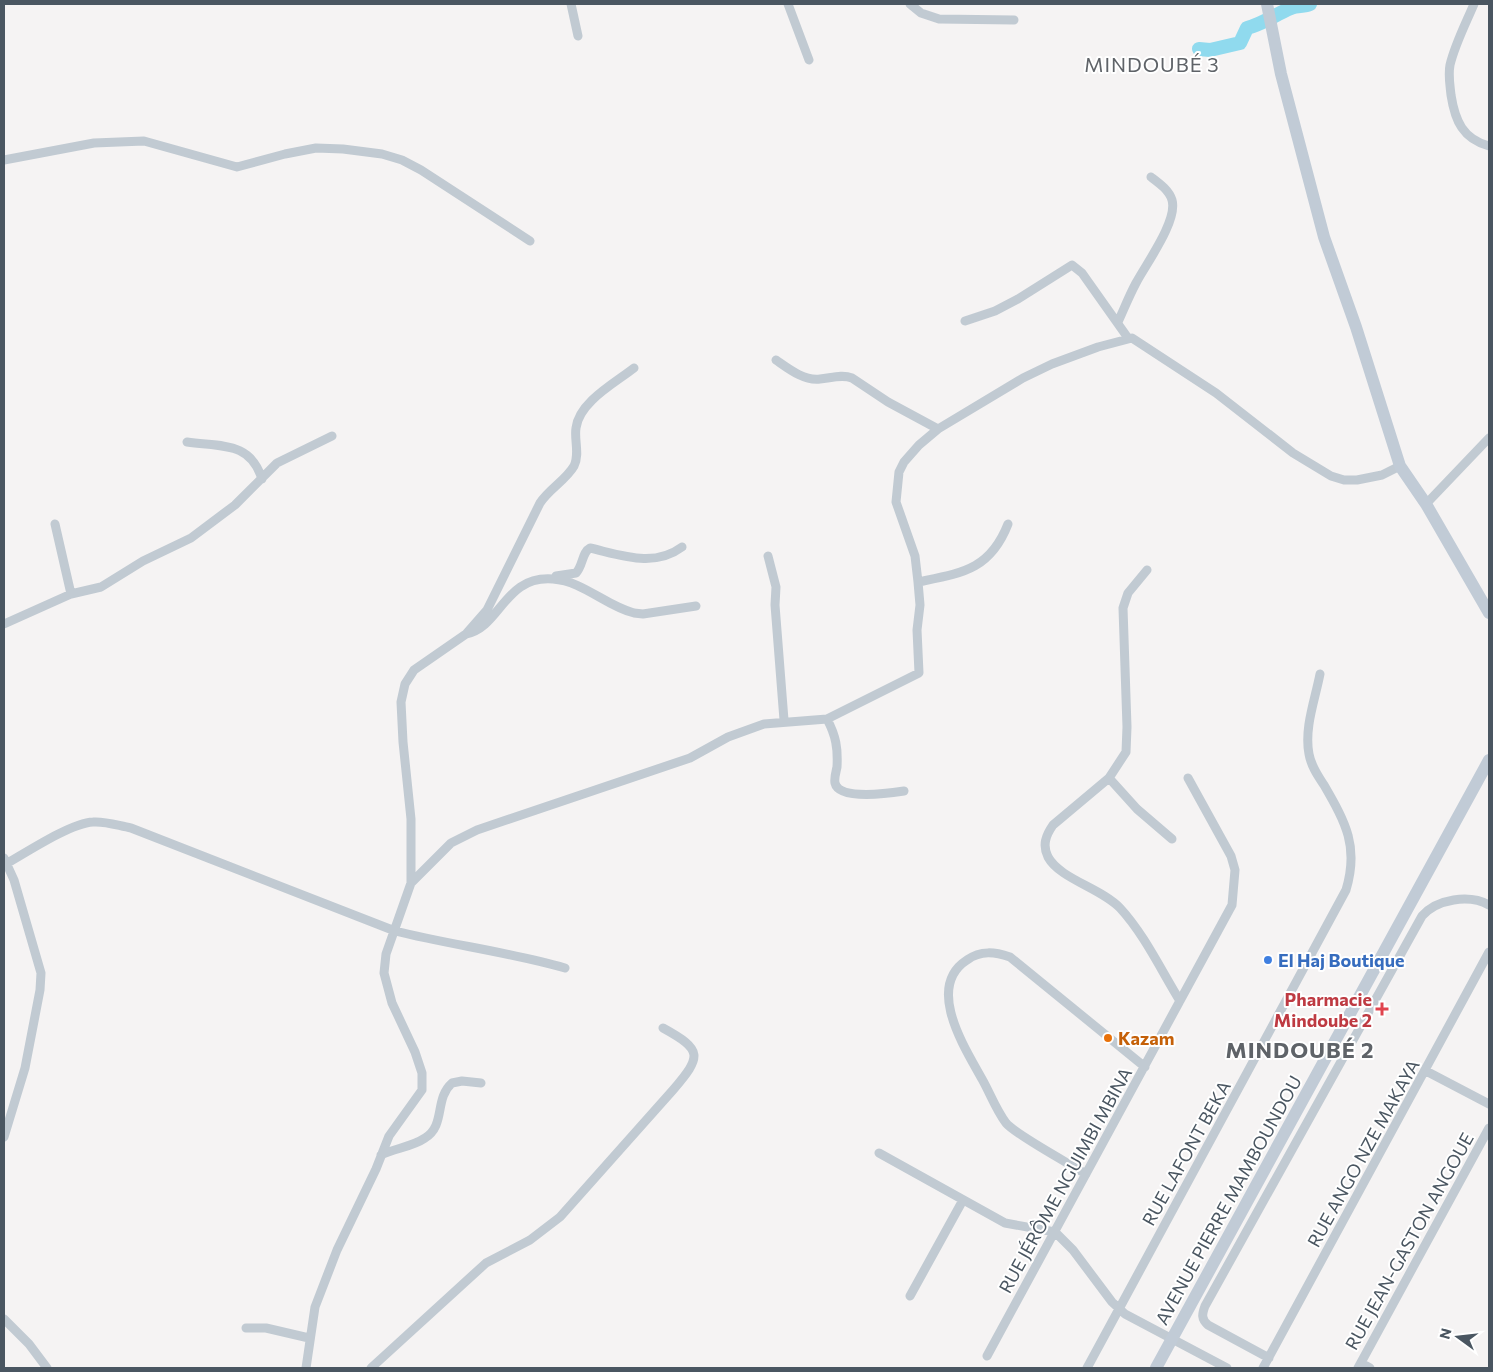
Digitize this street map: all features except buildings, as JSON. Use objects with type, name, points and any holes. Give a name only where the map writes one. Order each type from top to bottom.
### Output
[{"type":"street","points":[[572,4],[578,36]]},
{"type":"street","points":[[788,4],[809,60]]},
{"type":"street","points":[[910,4],[921,13],[939,19],[1014,20]]},
{"type":"street","points":[[1474,4],[1454,53],[1449,76],[1455,120],[1463,132],[1476,142],[1489,146]]},
{"type":"street","points":[[1267,7],[1281,74],[1324,237],[1354,318],[1400,466],[1426,504],[1489,614]]},
{"type":"street","points":[[4,160],[60,148],[119,141],[144,141],[238,167],[285,154],[316,148],[355,149],[402,160],[421,170],[530,241]]},
{"type":"street","points":[[1118,322],[1168,224],[1173,209],[1172,199],[1167,190],[1151,177]]},
{"type":"street","points":[[965,321],[995,311],[1018,299],[1072,265],[1082,273],[1128,338]]},
{"type":"street","points":[[411,883],[445,849],[461,837],[690,758],[728,737],[764,724],[784,720],[827,719],[919,673],[917,630],[920,605],[918,582],[915,556],[899,513],[896,492],[899,472],[904,462],[918,445],[938,429],[1052,364],[1128,338],[1140,342],[1209,388],[1293,453],[1331,476],[1344,480],[1358,480],[1382,475],[1400,466]]},
{"type":"street","points":[[776,360],[797,374],[818,380],[846,376],[852,378],[888,402],[938,429]]},
{"type":"street","points":[[306,1368],[315,1307],[328,1270],[394,1127],[419,1095],[423,1082],[415,1052],[392,1003],[384,973],[384,962],[411,883],[411,819],[403,742],[402,695],[407,678],[414,670],[466,634],[493,602],[540,503],[548,491],[573,467],[577,452],[576,430],[580,414],[597,397],[634,368]]},
{"type":"street","points":[[4,624],[72,594],[101,587],[143,561],[191,538],[235,505],[277,463],[332,436]]},
{"type":"street","points":[[1426,504],[1489,438]]},
{"type":"street","points":[[187,442],[233,448],[248,454],[258,466],[262,479]]},
{"type":"street","points":[[56,524],[72,594]]},
{"type":"street","points":[[918,582],[962,572],[978,565],[1001,542],[1008,524]]},
{"type":"street","points":[[553,579],[555,576],[576,573],[581,568],[585,552],[590,548],[633,557],[656,559],[674,553],[682,547]]},
{"type":"street","points":[[768,556],[776,587],[775,605],[784,720]]},
{"type":"street","points":[[1147,570],[1128,593],[1123,604],[1127,740],[1122,761],[1109,778],[1053,825],[1046,834],[1045,846],[1055,865],[1102,894],[1120,908],[1180,1001]]},
{"type":"street","points":[[466,634],[477,632],[486,624],[508,596],[519,588],[541,580],[553,579],[581,587],[634,613],[643,614],[696,606]]},
{"type":"street","name":"RUE LAFONT BEKA","points":[[1087,1368],[1118,1308],[1234,1100],[1346,890],[1352,861],[1351,838],[1336,807],[1311,764],[1309,754],[1309,729],[1320,674]]},
{"type":"street","points":[[827,719],[837,741],[835,783],[840,789],[851,793],[874,794],[904,791]]},
{"type":"street","name":"AVENUE PIERRE MAMBOUNDOU","points":[[1156,1368],[1489,760]]},
{"type":"street","points":[[1109,778],[1137,810],[1172,839]]},
{"type":"street","name":"RUE JÉRÔME NGUIMBI MBINA","points":[[987,1356],[1232,905],[1236,883],[1231,856],[1188,778]]},
{"type":"street","points":[[4,1137],[25,1068],[42,973],[23,908],[5,861],[75,826],[102,822],[132,828],[395,931],[438,942],[519,955],[565,968]]},
{"type":"street","points":[[1268,1358],[1208,1325],[1202,1315],[1205,1306],[1422,916],[1438,904],[1459,900],[1471,900],[1489,905]]},
{"type":"street","points":[[1086,1174],[1006,1123],[972,1061],[950,1012],[948,996],[951,978],[960,964],[973,955],[987,952],[1010,958],[1145,1067]]},
{"type":"street","name":"RUE ANGO NZE MAKAYA","points":[[1263,1368],[1489,952]]},
{"type":"street","points":[[371,1368],[486,1263],[530,1240],[560,1217],[673,1090],[689,1071],[694,1061],[694,1053],[685,1040],[663,1028]]},
{"type":"street","points":[[1426,1071],[1489,1104]]},
{"type":"street","points":[[381,1154],[413,1144],[432,1133],[439,1121],[442,1098],[452,1083],[462,1081],[481,1083]]},
{"type":"street","name":"RUE JEAN-GASTON ANGOUE","points":[[1359,1366],[1489,1128]]},
{"type":"street","points":[[879,1153],[1005,1223],[1055,1232],[1073,1250],[1118,1308],[1125,1314],[1227,1368]]},
{"type":"street","points":[[910,1296],[963,1200]]},
{"type":"street","points":[[4,1319],[29,1344],[47,1368]]},
{"type":"street","points":[[246,1328],[266,1328],[309,1338]]},
{"type":"street","points":[[1359,1366],[1370,1368]]},
{"type":"waterway","points":[[1199,49],[1210,50],[1240,43],[1247,28],[1259,24],[1285,10],[1310,4]]},
{"type":"place","name":"El Haj Boutique","points":[[1268,960]]},
{"type":"place","name":"Pharmacie Mindoube 2","points":[[1382,1009]]},
{"type":"place","name":"Kazam","points":[[1108,1038]]},
{"type":"district","name":"MINDOUBÉ 3","points":[[1152,64]]},
{"type":"district","name":"MINDOUBÉ 2","points":[[1300,1049]]}]
